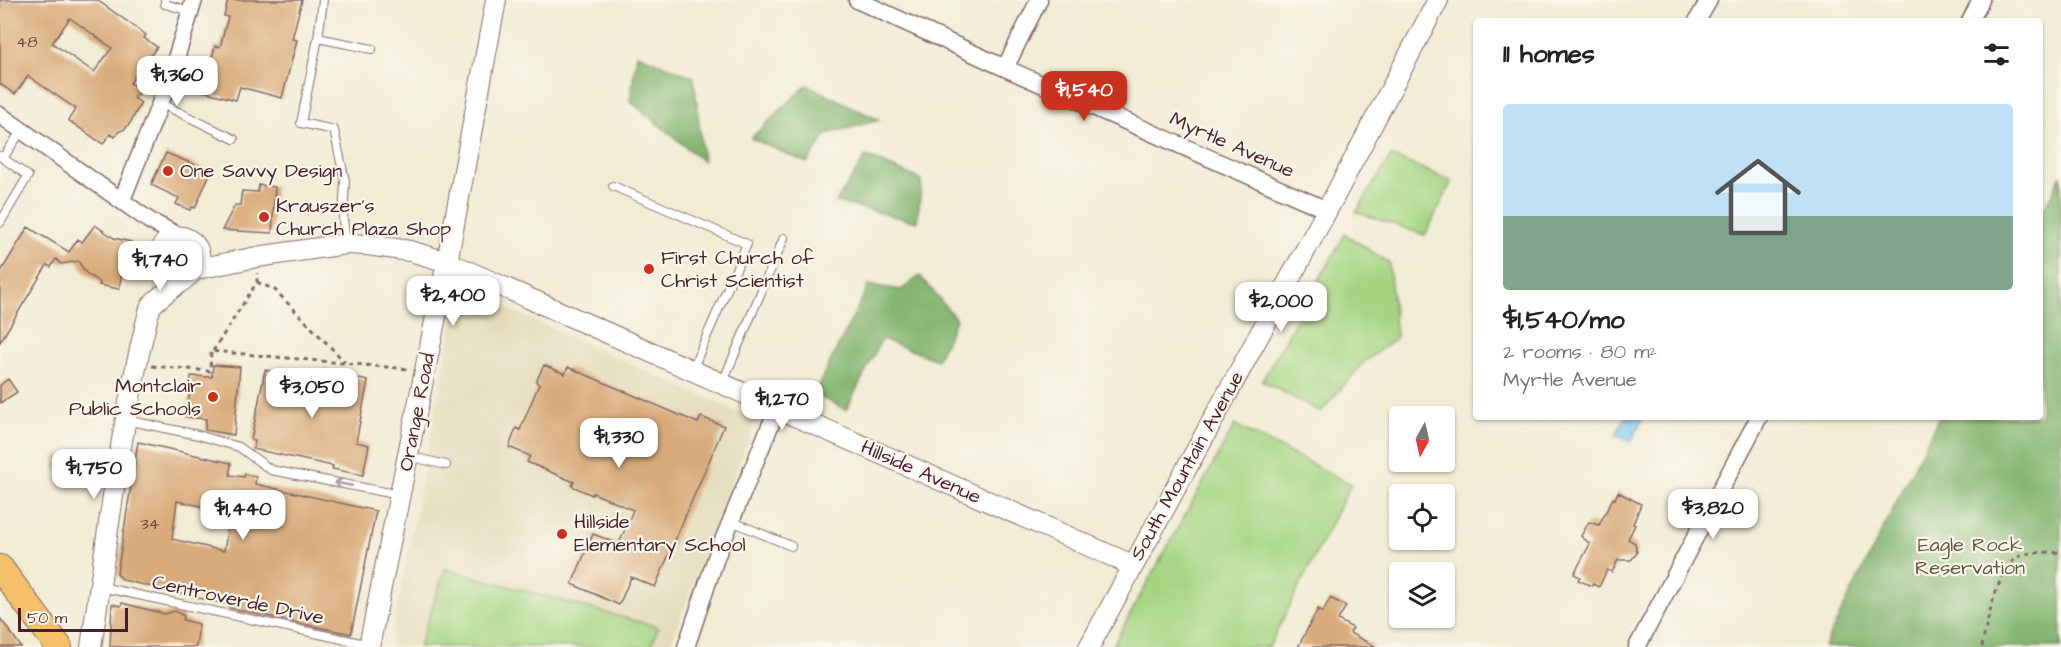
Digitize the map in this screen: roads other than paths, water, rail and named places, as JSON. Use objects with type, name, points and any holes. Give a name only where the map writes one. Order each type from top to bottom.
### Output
[{"type":"main road","points":[[0,568],[59,647]]},
{"type":"street","name":"Orange Road","points":[[369,646],[447,261],[496,0]]},
{"type":"street","name":"Myrtle Avenue","points":[[857,0],[1327,210]]},
{"type":"street","points":[[1005,68],[1039,0]]},
{"type":"street","name":"South Mountain Avenue","points":[[1089,647],[1327,210],[1438,0]]},
{"type":"street","points":[[1699,18],[1709,0]]},
{"type":"street","points":[[1972,18],[1981,0]]},
{"type":"street","points":[[122,200],[160,103],[192,5]]},
{"type":"street","points":[[0,115],[150,221],[213,251],[257,257]]},
{"type":"street","points":[[150,221],[155,229],[162,269],[172,278],[257,257]]},
{"type":"street","points":[[91,647],[125,419],[135,365],[160,256],[170,239],[189,241],[200,256],[192,273],[154,300],[147,316]]},
{"type":"street","name":"Hillside Avenue","points":[[257,257],[346,244],[410,251],[447,261],[1132,565]]},
{"type":"street","points":[[686,647],[717,555],[777,409]]},
{"type":"street","points":[[1637,647],[1757,420]]},
{"type":"lane","points":[[323,0],[301,123],[334,130],[345,181],[343,219],[346,244]]},
{"type":"lane","points":[[165,2],[192,5]]},
{"type":"lane","points":[[318,38],[372,49]]},
{"type":"lane","points":[[160,103],[234,138]]},
{"type":"lane","points":[[0,223],[28,176],[1,157],[22,130]]},
{"type":"lane","points":[[613,186],[747,244],[691,371]]},
{"type":"lane","points":[[721,384],[784,238]]},
{"type":"lane","points":[[125,419],[198,435],[239,447],[271,470],[400,495]]},
{"type":"lane","points":[[408,455],[446,465]]},
{"type":"lane","points":[[731,521],[791,546]]},
{"type":"lane","name":"Centroverde Drive","points":[[100,587],[369,646]]},
{"type":"water","points":[[1624,420],[1642,420],[1631,442],[1616,435]]},
{"type":"place","name":"One Savvy Design","points":[[168,171]]},
{"type":"place","name":"Krauszer's Church Plaza Shop","points":[[264,217]]},
{"type":"place","name":"First Church of Christ Scientist","points":[[649,269]]},
{"type":"place","name":"Montclair Public Schools","points":[[213,397]]},
{"type":"place","name":"Hillside Elementary School","points":[[562,534]]},
{"type":"park label","name":"Eagle Rock Reservation","points":[[1970,556]]}]
